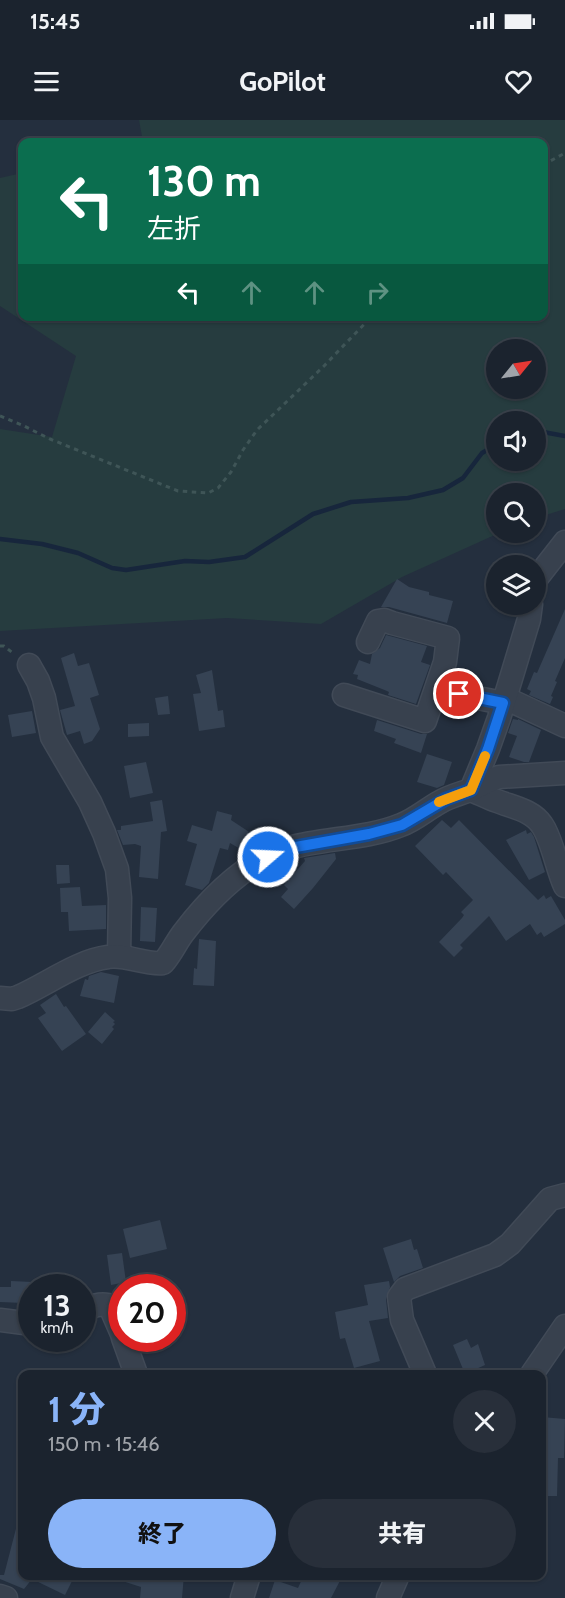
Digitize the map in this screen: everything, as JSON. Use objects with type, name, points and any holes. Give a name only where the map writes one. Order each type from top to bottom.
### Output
[{"type":"street","points":[[546,566],[565,542]]},
{"type":"street","points":[[471,790],[488,749],[530,615]]},
{"type":"street","points":[[344,695],[425,721],[446,662],[448,638],[384,620],[378,621],[368,642]]},
{"type":"street","points":[[29,665],[44,698],[52,737],[90,802],[117,869],[120,898],[119,957]]},
{"type":"street","points":[[437,690],[504,701],[565,726]]},
{"type":"street","points":[[0,998],[18,997],[82,965],[108,957],[163,963],[183,933],[239,874],[268,857],[290,848],[369,834],[402,825],[446,799],[499,777],[565,773]]},
{"type":"street","points":[[471,790],[524,810],[543,825],[565,886]]},
{"type":"street","points":[[423,1370],[402,1320],[399,1297],[405,1288],[495,1255],[510,1244],[550,1199],[565,1195]]},
{"type":"street","points":[[0,1320],[18,1322]]},
{"type":"street","points":[[535,1370],[565,1326]]},
{"type":"street","points":[[128,1352],[135,1370]]},
{"type":"street","points":[[242,1598],[247,1580]]},
{"type":"street","points":[[388,1598],[396,1580]]},
{"type":"street","points":[[0,1596],[6,1598]]},
{"type":"path","points":[[548,162],[565,153]]},
{"type":"path","points":[[0,416],[21,424],[50,440],[178,490],[208,493],[218,488],[225,480],[257,430],[367,321]]},
{"type":"green space","points":[[139,120],[565,120],[565,509],[546,515],[546,483],[486,483],[486,539],[402,577],[321,624],[227,618],[0,631],[0,429],[52,437],[76,356],[23,321],[548,321],[548,138],[142,138]]},
{"type":"green space","points":[[18,174],[18,318],[0,306],[0,178]]},
{"type":"building","points":[[397,579],[409,587],[429,592],[429,595],[453,601],[447,623],[389,607],[381,607]]},
{"type":"building","points":[[565,609],[565,658],[555,681],[557,682],[550,704],[529,695],[531,691],[527,689],[534,672],[537,673]]},
{"type":"building","points":[[386,635],[427,646],[421,662],[430,665],[416,704],[388,695],[389,692],[357,679],[358,675],[353,674],[359,660],[370,664],[372,654],[380,648]]},
{"type":"building","points":[[74,653],[78,666],[89,663],[99,695],[90,698],[100,729],[92,741],[84,744],[80,731],[67,735],[60,710],[75,706],[61,658]]},
{"type":"building","points":[[212,670],[218,711],[223,710],[225,727],[199,731],[193,694],[201,693],[196,675]]},
{"type":"building","points":[[168,696],[170,714],[158,715],[155,698]]},
{"type":"building","points":[[32,711],[36,733],[12,737],[8,715]]},
{"type":"building","points":[[513,719],[518,719],[541,730],[529,762],[509,757],[517,736],[508,733]]},
{"type":"building","points":[[377,720],[427,734],[421,753],[394,743],[396,739],[374,731]]},
{"type":"building","points":[[149,723],[149,736],[128,737],[128,724]]},
{"type":"building","points":[[427,754],[452,762],[444,785],[437,788],[417,782]]},
{"type":"building","points":[[146,762],[153,793],[130,798],[124,766]]},
{"type":"building","points":[[162,800],[167,831],[161,832],[158,879],[139,877],[141,846],[123,845],[117,830],[121,830],[121,826],[153,821],[150,802]]},
{"type":"building","points":[[217,811],[232,815],[231,820],[266,843],[247,853],[230,843],[228,850],[220,848],[209,883],[202,890],[185,885],[197,844],[187,841],[192,825],[212,831]]},
{"type":"building","points":[[442,820],[451,828],[459,820],[538,900],[544,895],[546,899],[551,896],[565,924],[544,937],[541,932],[537,935],[530,924],[506,941],[489,916],[460,945],[463,948],[454,957],[439,942],[462,918],[464,915],[461,912],[473,900],[446,872],[443,875],[415,846]]},
{"type":"building","points":[[526,830],[527,834],[531,832],[534,837],[545,872],[529,880],[506,840]]},
{"type":"building","points":[[335,853],[336,859],[294,909],[281,897],[288,889],[284,885],[305,861],[304,858]]},
{"type":"building","points":[[56,865],[69,865],[70,883],[57,884]]},
{"type":"building","points":[[80,887],[82,906],[106,905],[106,929],[69,931],[68,912],[61,912],[60,888]]},
{"type":"building","points":[[141,907],[157,908],[155,942],[140,941]]},
{"type":"building","points":[[199,939],[216,941],[214,986],[193,985],[194,968],[197,969]]},
{"type":"building","points":[[101,972],[119,976],[114,1003],[80,996],[85,979],[88,980],[89,976]]},
{"type":"building","points":[[56,994],[86,1034],[62,1051],[38,1018],[46,1013],[40,1005]]},
{"type":"building","points":[[105,1012],[115,1021],[113,1022],[115,1024],[112,1027],[114,1029],[102,1044],[88,1032]]},
{"type":"building","points":[[160,1220],[167,1249],[130,1258],[123,1229]]},
{"type":"building","points":[[411,1239],[423,1268],[400,1276],[394,1282],[383,1248]]},
{"type":"building","points":[[122,1253],[125,1274],[110,1274],[107,1255]]},
{"type":"building","points":[[11,1281],[18,1281],[18,1303],[0,1302],[0,1287],[11,1287]]},
{"type":"building","points":[[389,1281],[390,1287],[386,1299],[388,1318],[369,1321],[380,1361],[354,1368],[345,1338],[340,1339],[335,1312],[368,1305],[364,1285]]},
{"type":"building","points":[[467,1339],[471,1348],[478,1344],[485,1365],[474,1370],[463,1370],[453,1345]]},
{"type":"building","points":[[546,1417],[565,1419],[564,1458],[558,1458],[557,1496],[546,1496]]},
{"type":"building","points":[[18,1521],[18,1580],[31,1580],[24,1589],[0,1579],[0,1575],[4,1575]]},
{"type":"building","points":[[34,1580],[72,1580],[65,1595]]},
{"type":"building","points":[[119,1580],[184,1580],[182,1598],[140,1598],[141,1587]]},
{"type":"building","points":[[275,1580],[298,1588],[302,1580],[340,1580],[331,1598],[269,1598]]},
{"type":"waterway","points":[[546,433],[565,436]]},
{"type":"waterway","points":[[0,539],[42,544],[78,553],[112,568],[126,570],[185,561],[209,562],[245,557],[313,514],[351,502],[408,498],[443,490],[463,478],[486,451]]},
{"type":"slow traffic","points":[[439,802],[471,790],[485,756]]},
{"type":"route","points":[[268,857],[290,848],[369,834],[402,825],[439,802],[471,790],[488,749],[503,703],[459,694]]}]
